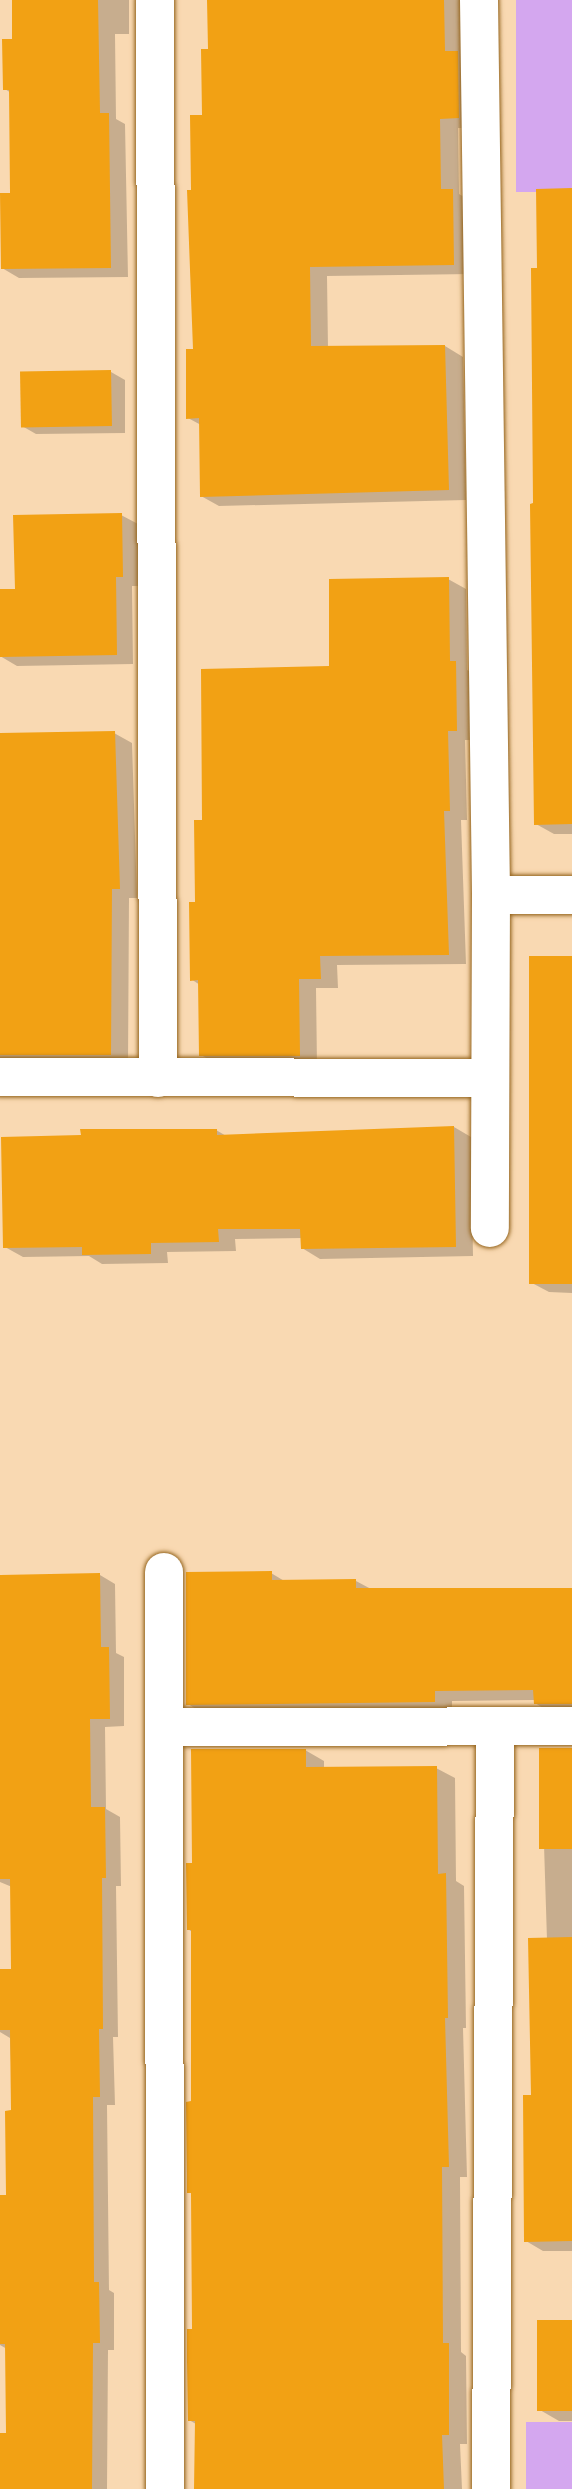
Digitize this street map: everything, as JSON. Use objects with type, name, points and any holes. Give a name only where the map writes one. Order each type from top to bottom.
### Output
[{"type":"street","points":[[155,0],[158,1079]]},
{"type":"street","points":[[479,0],[491,895],[490,1228]]},
{"type":"street","points":[[491,895],[572,895]]},
{"type":"street","points":[[0,1077],[489,1078]]},
{"type":"street","points":[[164,1572],[164,2489]]},
{"type":"street","points":[[491,2489],[495,1726]]},
{"type":"street","points":[[166,1727],[572,1726]]},
{"type":"shaded area","points":[[516,0],[572,0],[572,192],[516,192]]},
{"type":"shaded area","points":[[526,2422],[572,2422],[572,2489],[526,2489]]},
{"type":"building","points":[[12,0],[98,0],[100,113],[109,113],[111,268],[1,269],[0,193],[10,193],[9,90],[3,90],[2,39],[12,39]]},
{"type":"building","points":[[207,0],[444,0],[445,51],[458,51],[459,118],[440,119],[441,189],[453,189],[454,265],[310,267],[311,346],[445,345],[449,490],[200,497],[199,418],[186,419],[186,349],[193,349],[187,190],[191,190],[190,115],[202,115],[201,49],[208,49]]},
{"type":"building","points":[[572,188],[572,824],[534,825],[530,504],[533,503],[531,268],[537,268],[536,189]]},
{"type":"building","points":[[111,370],[112,426],[21,428],[20,372]]},
{"type":"building","points":[[122,513],[123,577],[116,577],[117,655],[0,657],[0,589],[15,589],[13,515]]},
{"type":"building","points":[[449,577],[450,661],[456,661],[457,731],[448,731],[450,811],[444,811],[449,955],[320,956],[321,979],[299,979],[300,1056],[199,1056],[198,980],[190,981],[189,902],[195,902],[194,820],[202,820],[201,669],[329,666],[329,579]]},
{"type":"building","points":[[115,731],[120,889],[112,889],[111,1055],[0,1055],[0,733]]},
{"type":"building","points":[[529,956],[572,956],[572,1284],[529,1284]]},
{"type":"building","points":[[454,1126],[456,1247],[301,1249],[300,1229],[218,1229],[219,1242],[151,1243],[151,1254],[82,1255],[82,1247],[3,1248],[1,1137],[81,1135],[80,1129],[217,1129],[217,1135]]},
{"type":"building","points":[[272,1571],[272,1580],[356,1579],[356,1588],[572,1588],[572,1704],[534,1704],[533,1690],[435,1691],[435,1702],[186,1705],[186,1572]]},
{"type":"building","points":[[100,1573],[101,1647],[109,1647],[110,1719],[90,1719],[91,1807],[105,1807],[106,1878],[102,1878],[103,2029],[99,2029],[100,2097],[93,2097],[94,2282],[99,2282],[100,2343],[93,2343],[92,2489],[0,2489],[0,2433],[6,2433],[5,2344],[0,2344],[0,2195],[6,2195],[5,2111],[11,2110],[10,2030],[0,2030],[0,1969],[11,1969],[10,1879],[0,1879],[0,1575]]},
{"type":"building","points":[[539,1748],[572,1748],[572,1849],[539,1849]]},
{"type":"building","points":[[191,1749],[306,1749],[306,1767],[437,1766],[438,1874],[446,1873],[448,2018],[445,2018],[449,2167],[442,2167],[443,2343],[449,2343],[449,2435],[442,2435],[444,2489],[194,2489],[195,2421],[188,2421],[187,2361],[187,2329],[192,2329],[191,2193],[187,2193],[186,2102],[191,2101],[191,1930],[187,1930],[186,1863],[192,1863]]},
{"type":"building","points":[[572,1937],[572,2241],[524,2242],[523,2095],[531,2095],[528,1938]]},
{"type":"building","points":[[537,2320],[572,2320],[572,2411],[537,2411]]}]
